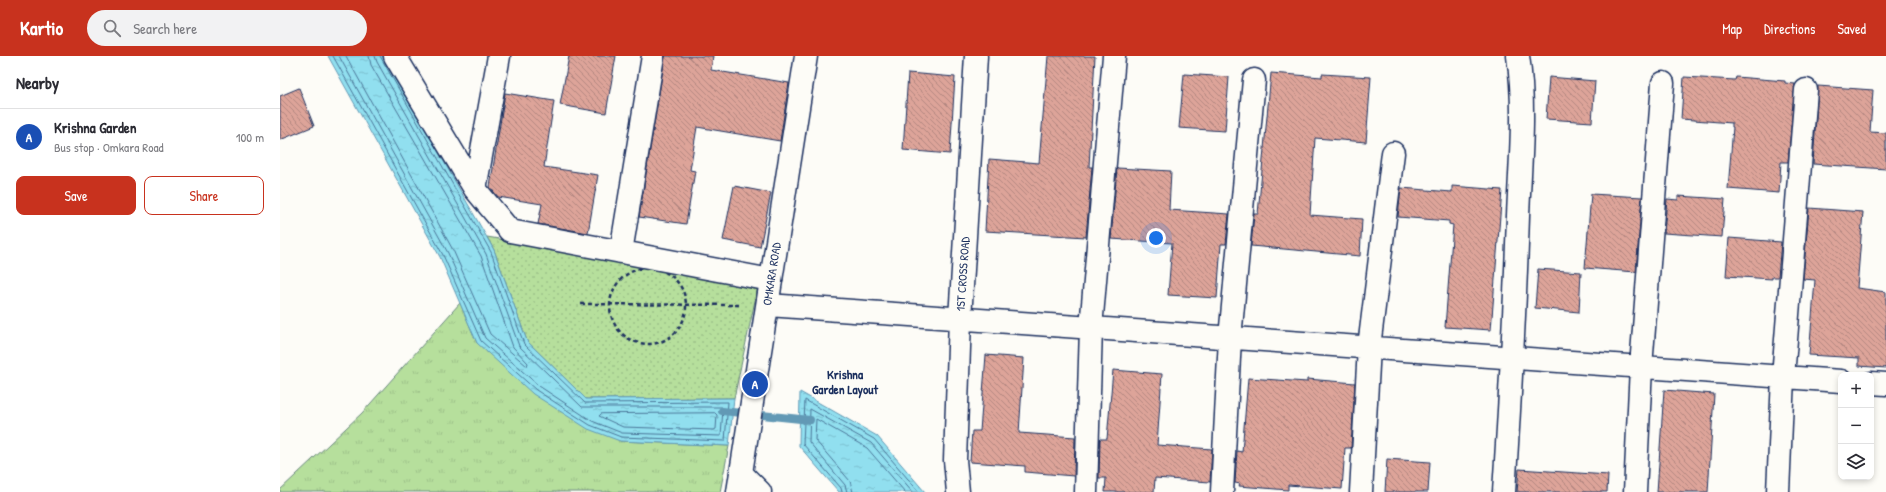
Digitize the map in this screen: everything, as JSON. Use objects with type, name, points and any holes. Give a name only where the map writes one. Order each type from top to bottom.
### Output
[{"type":"street","points":[[395,56],[474,189],[510,231],[771,280]]},
{"type":"street","points":[[474,189],[499,56]]},
{"type":"street","points":[[621,252],[652,56]]},
{"type":"street","name":"OMKARA ROAD","points":[[740,482],[806,56]]},
{"type":"street","name":"1ST CROSS ROAD","points":[[958,492],[955,460],[960,319],[976,56]]},
{"type":"street","points":[[1086,492],[1091,328],[1114,56]]},
{"type":"street","points":[[1504,492],[1513,358],[1522,118],[1518,56]]},
{"type":"street","points":[[1222,492],[1230,338],[1254,80]]},
{"type":"street","points":[[1635,492],[1641,367],[1662,83]]},
{"type":"street","points":[[1778,492],[1783,377],[1806,90]]},
{"type":"street","points":[[1361,492],[1369,347],[1393,153]]},
{"type":"street","points":[[768,305],[1838,381]]},
{"type":"street","points":[[1874,383],[1886,384]]},
{"type":"street","points":[[740,482],[760,492]]},
{"type":"path","points":[[642,269],[655,269],[667,273],[677,281],[684,292],[686,305],[685,317],[679,328],[671,336],[660,342],[648,344],[636,342],[625,336],[617,328],[612,317],[610,305],[613,292],[620,281],[630,273],[642,269]]},
{"type":"path","points":[[581,304],[768,305]]},
{"type":"green space","points":[[487,237],[759,282],[734,398],[586,399],[527,341],[494,250]]},
{"type":"green space","points":[[460,303],[477,343],[620,441],[729,446],[720,492],[280,492],[280,490],[362,413]]},
{"type":"water","points":[[328,56],[384,56],[494,250],[527,341],[586,399],[734,398],[729,446],[620,441],[588,429],[533,394],[477,343],[440,257]]},
{"type":"water","points":[[800,392],[877,436],[925,492],[839,492],[799,446]]},
{"type":"building","points":[[569,56],[616,56],[606,113],[560,105]]},
{"type":"building","points":[[665,56],[713,56],[711,70],[789,83],[780,141],[697,127],[690,170],[695,171],[686,224],[639,217]]},
{"type":"building","points":[[1048,56],[1095,56],[1089,167],[1092,167],[1086,237],[985,231],[989,159],[1039,163]]},
{"type":"building","points":[[908,73],[955,77],[950,154],[903,150]]},
{"type":"building","points":[[1271,73],[1322,77],[1322,74],[1371,77],[1366,142],[1315,138],[1310,215],[1362,219],[1360,256],[1251,246],[1254,214],[1258,214]]},
{"type":"building","points":[[1184,74],[1229,77],[1225,131],[1179,128]]},
{"type":"building","points":[[1549,77],[1595,81],[1592,122],[1546,119]]},
{"type":"building","points":[[1684,77],[1735,80],[1736,77],[1785,81],[1785,83],[1795,84],[1788,162],[1781,162],[1779,193],[1728,189],[1733,127],[1732,123],[1681,119]]},
{"type":"building","points":[[1818,86],[1873,90],[1870,132],[1886,133],[1886,169],[1813,164]]},
{"type":"building","points":[[299,88],[314,126],[280,140],[280,96]]},
{"type":"building","points":[[505,93],[554,101],[544,167],[598,175],[588,233],[538,224],[542,204],[498,197],[490,187]]},
{"type":"building","points":[[1117,168],[1171,171],[1169,210],[1229,214],[1226,244],[1221,244],[1217,298],[1168,295],[1172,243],[1111,239]]},
{"type":"building","points":[[734,186],[771,193],[760,247],[723,240]]},
{"type":"building","points":[[1452,186],[1502,190],[1491,330],[1445,327],[1453,225],[1449,224],[1449,221],[1398,217],[1401,188],[1452,192]]},
{"type":"building","points":[[1591,194],[1642,197],[1636,272],[1585,268]]},
{"type":"building","points":[[1678,196],[1725,199],[1722,237],[1664,233],[1667,199],[1678,200]]},
{"type":"building","points":[[1809,208],[1863,212],[1857,288],[1886,292],[1886,368],[1859,366],[1859,358],[1809,355],[1815,280],[1803,279]]},
{"type":"building","points":[[1729,238],[1781,242],[1778,277],[1772,277],[1772,279],[1726,276]]},
{"type":"building","points":[[1538,269],[1581,272],[1579,312],[1535,308]]},
{"type":"building","points":[[986,355],[1024,358],[1019,433],[1075,437],[1074,476],[1025,472],[1025,466],[970,462],[972,431],[980,431]]},
{"type":"building","points":[[1113,370],[1162,374],[1157,445],[1212,449],[1210,482],[1155,478],[1154,492],[1105,492],[1106,478],[1099,478],[1100,439],[1107,439]]},
{"type":"building","points":[[1248,378],[1307,382],[1307,379],[1355,383],[1351,448],[1345,448],[1342,489],[1288,485],[1288,490],[1239,486],[1240,484],[1235,483],[1237,451],[1242,452]]},
{"type":"building","points":[[1664,390],[1714,394],[1708,492],[1657,492]]},
{"type":"building","points":[[1387,459],[1430,462],[1428,492],[1385,492]]},
{"type":"building","points":[[1519,469],[1608,475],[1607,492],[1517,492]]},
{"type":"waterway","points":[[722,411],[810,420]]},
{"type":"place","name":"Krishna Garden","points":[[755,384]]},
{"type":"district","name":"Krishna Garden Layout","points":[[845,382]]}]
